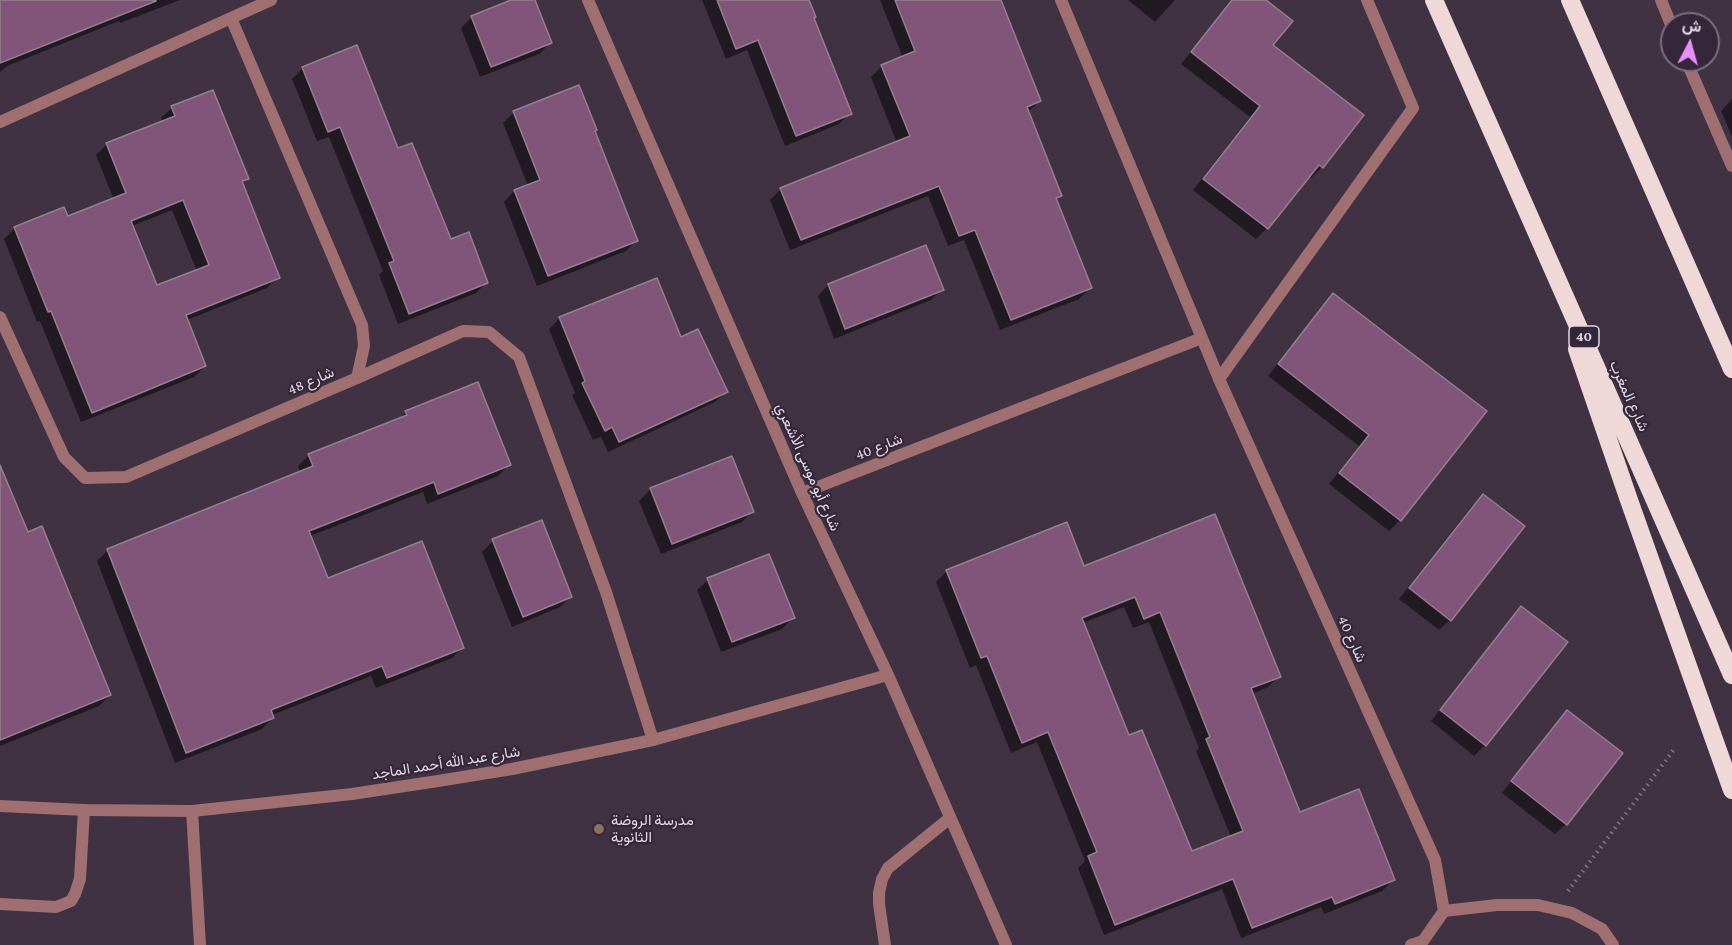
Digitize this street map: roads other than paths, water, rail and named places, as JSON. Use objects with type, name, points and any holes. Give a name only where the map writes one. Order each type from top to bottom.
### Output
[{"type":"highway","name":"شارع المغرب","points":[[1434,0],[1732,675]]},
{"type":"highway","points":[[1570,0],[1732,369]]},
{"type":"highway","points":[[1550,261],[1578,353],[1626,493],[1732,789]]},
{"type":"street","points":[[0,122],[271,0]]},
{"type":"street","name":"شارع أبو موسى الأشعري","points":[[588,0],[802,493],[888,675],[1006,945]]},
{"type":"street","name":"شارع 40","points":[[1061,0],[1219,379],[1435,861],[1444,911]]},
{"type":"street","points":[[1219,379],[1413,108],[1367,0]]},
{"type":"street","name":"شارع 48","points":[[0,317],[64,457],[85,477],[126,477],[357,378],[364,346],[362,325],[231,18]]},
{"type":"street","points":[[1691,72],[1732,166]]},
{"type":"street","points":[[357,378],[463,331],[489,332],[519,357],[606,592],[653,740]]},
{"type":"street","name":"شارع 40","points":[[802,493],[1202,338]]},
{"type":"street","name":"شارع عبد الله أحمد الماجد","points":[[0,806],[84,810],[192,811],[352,794],[512,769],[653,740],[888,675]]},
{"type":"street","points":[[0,904],[56,907],[71,901],[80,879],[84,810]]},
{"type":"street","points":[[192,811],[200,945]]},
{"type":"street","points":[[885,945],[879,904],[882,879],[888,868],[950,818]]},
{"type":"street","points":[[1412,945],[1423,941],[1444,911],[1497,905],[1539,905],[1572,913],[1602,929],[1613,945]]},
{"type":"place","name":"مدرسة الروضة الثانوية","points":[[599,829]]}]
